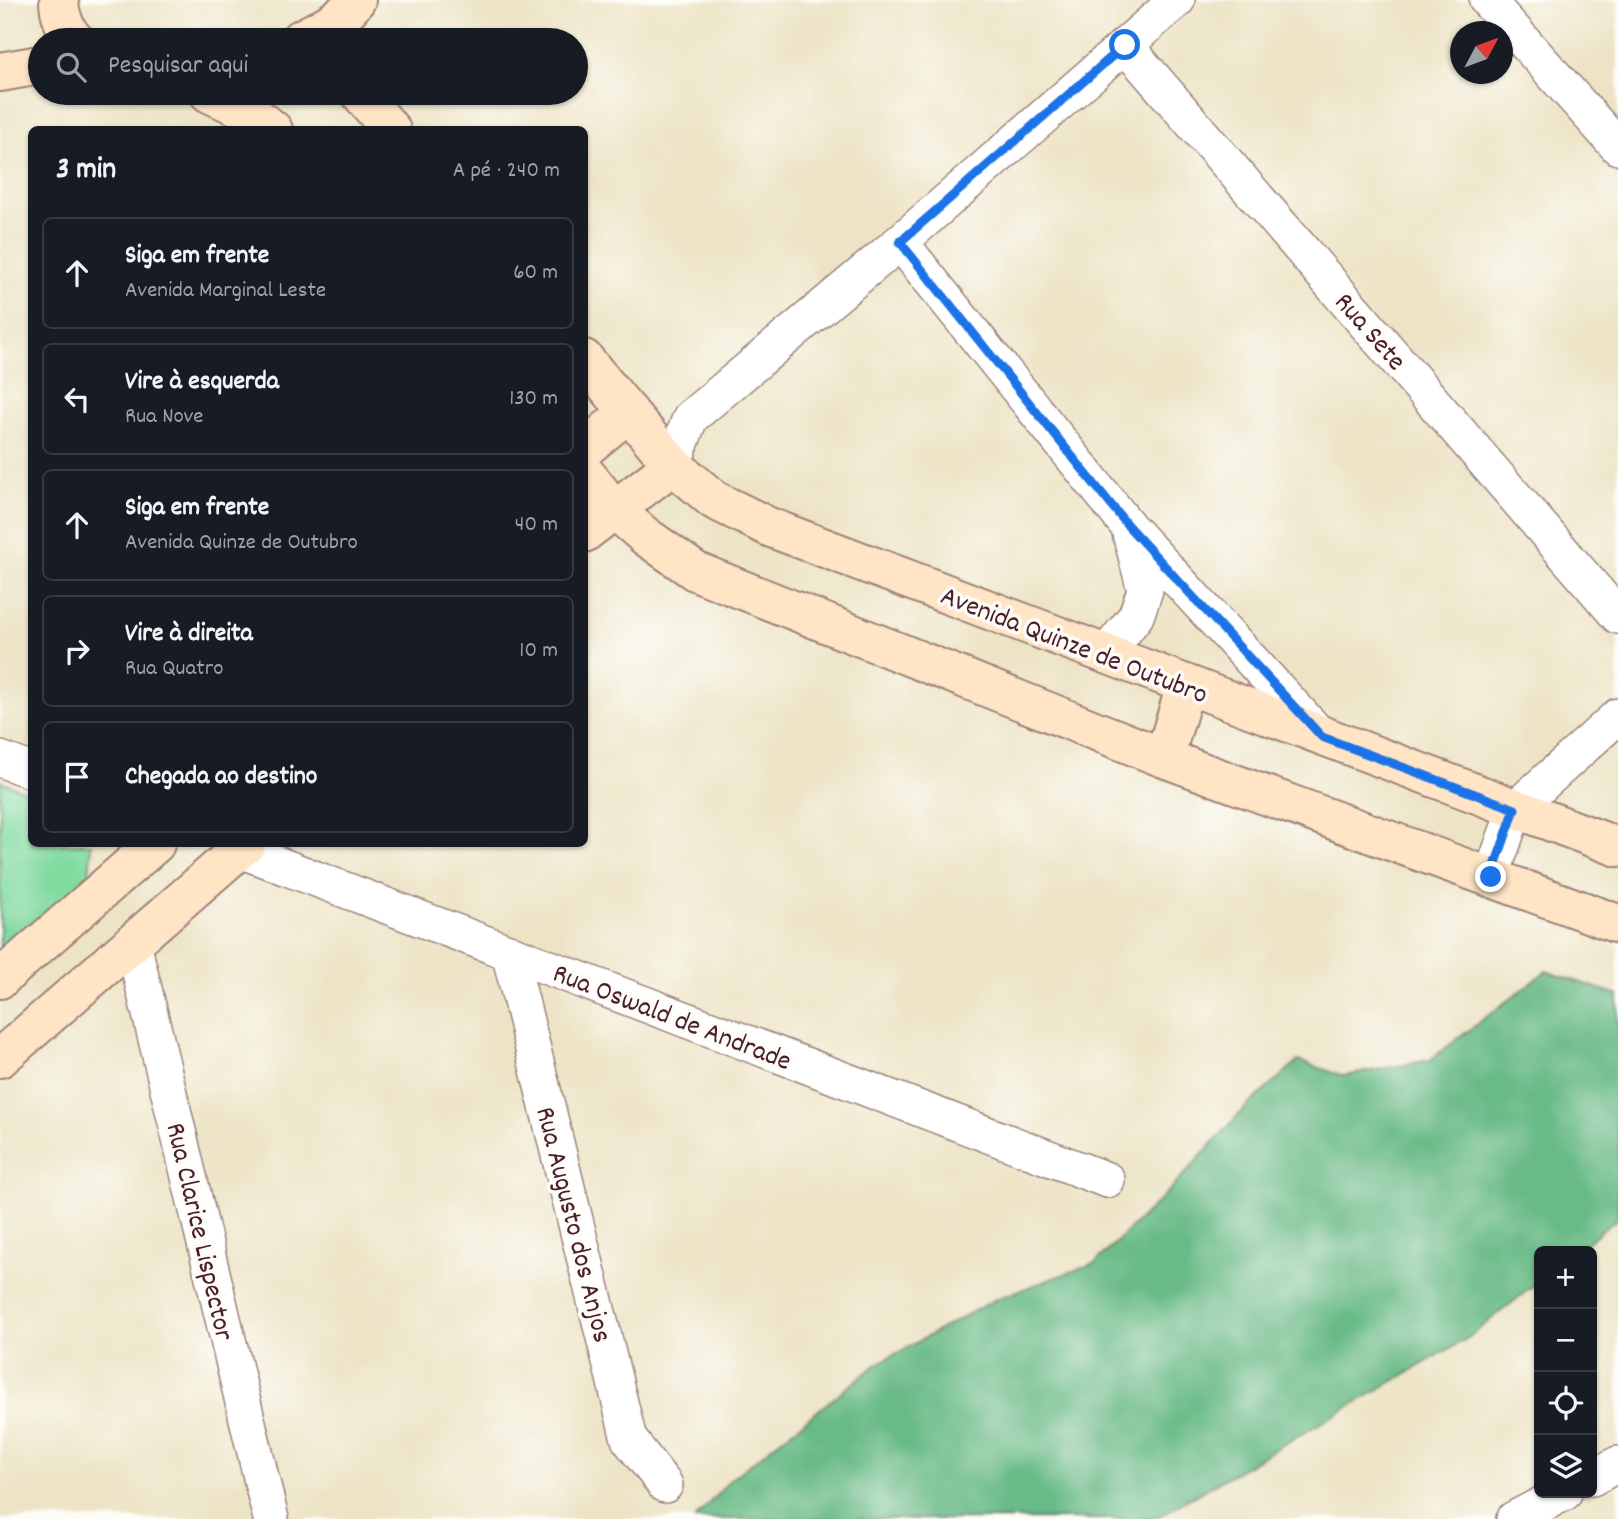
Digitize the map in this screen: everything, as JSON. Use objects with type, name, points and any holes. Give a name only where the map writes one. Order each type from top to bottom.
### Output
[{"type":"main road","points":[[59,0],[59,10],[67,28]]},
{"type":"main road","points":[[325,28],[351,16]]},
{"type":"main road","points":[[0,72],[28,67]]},
{"type":"main road","points":[[234,105],[268,126]]},
{"type":"main road","points":[[370,105],[388,126]]},
{"type":"main road","name":"Avenida Quinze de Outubro","points":[[588,364],[673,465],[714,500],[769,527],[1618,847]]},
{"type":"main road","points":[[588,446],[629,412]]},
{"type":"main road","points":[[588,530],[673,465]]},
{"type":"main road","points":[[588,477],[614,509],[645,536],[695,571],[1164,758],[1618,925]]},
{"type":"main road","points":[[1164,758],[1186,685]]},
{"type":"main road","points":[[0,979],[152,847]]},
{"type":"main road","points":[[0,1058],[133,943],[235,847]]},
{"type":"street","points":[[673,465],[690,418],[900,242],[1177,0]]},
{"type":"street","points":[[1487,0],[1618,147]]},
{"type":"street","name":"Rua Sete","points":[[1125,45],[1618,616]]},
{"type":"street","points":[[900,242],[1128,526],[1322,737]]},
{"type":"street","points":[[629,412],[690,418]]},
{"type":"street","points":[[1105,654],[1136,616],[1145,590],[1128,526]]},
{"type":"street","points":[[1491,877],[1515,809],[1618,716]]},
{"type":"street","points":[[0,759],[28,770]]},
{"type":"street","name":"Rua Oswald de Andrade","points":[[239,847],[1107,1180]]},
{"type":"street","name":"Rua Clarice Lispector","points":[[133,943],[271,1519]]},
{"type":"street","name":"Rua Augusto dos Anjos","points":[[509,952],[629,1439],[665,1485]]},
{"type":"street","points":[[1597,1475],[1618,1464]]},
{"type":"street","points":[[1514,1519],[1554,1498]]},
{"type":"green space","points":[[0,781],[28,792],[28,847],[91,847],[89,879],[0,957]]},
{"type":"green space","points":[[1546,971],[1618,995],[1618,1218],[1582,1246],[1534,1246],[1534,1285],[1468,1338],[1154,1519],[695,1519],[731,1479],[877,1364],[996,1299],[1095,1263],[1174,1186],[1244,1109],[1298,1061],[1344,1076],[1430,1060]]},
{"type":"route","points":[[1125,45],[900,242],[1128,526],[1322,737],[1515,809],[1491,877]]}]
